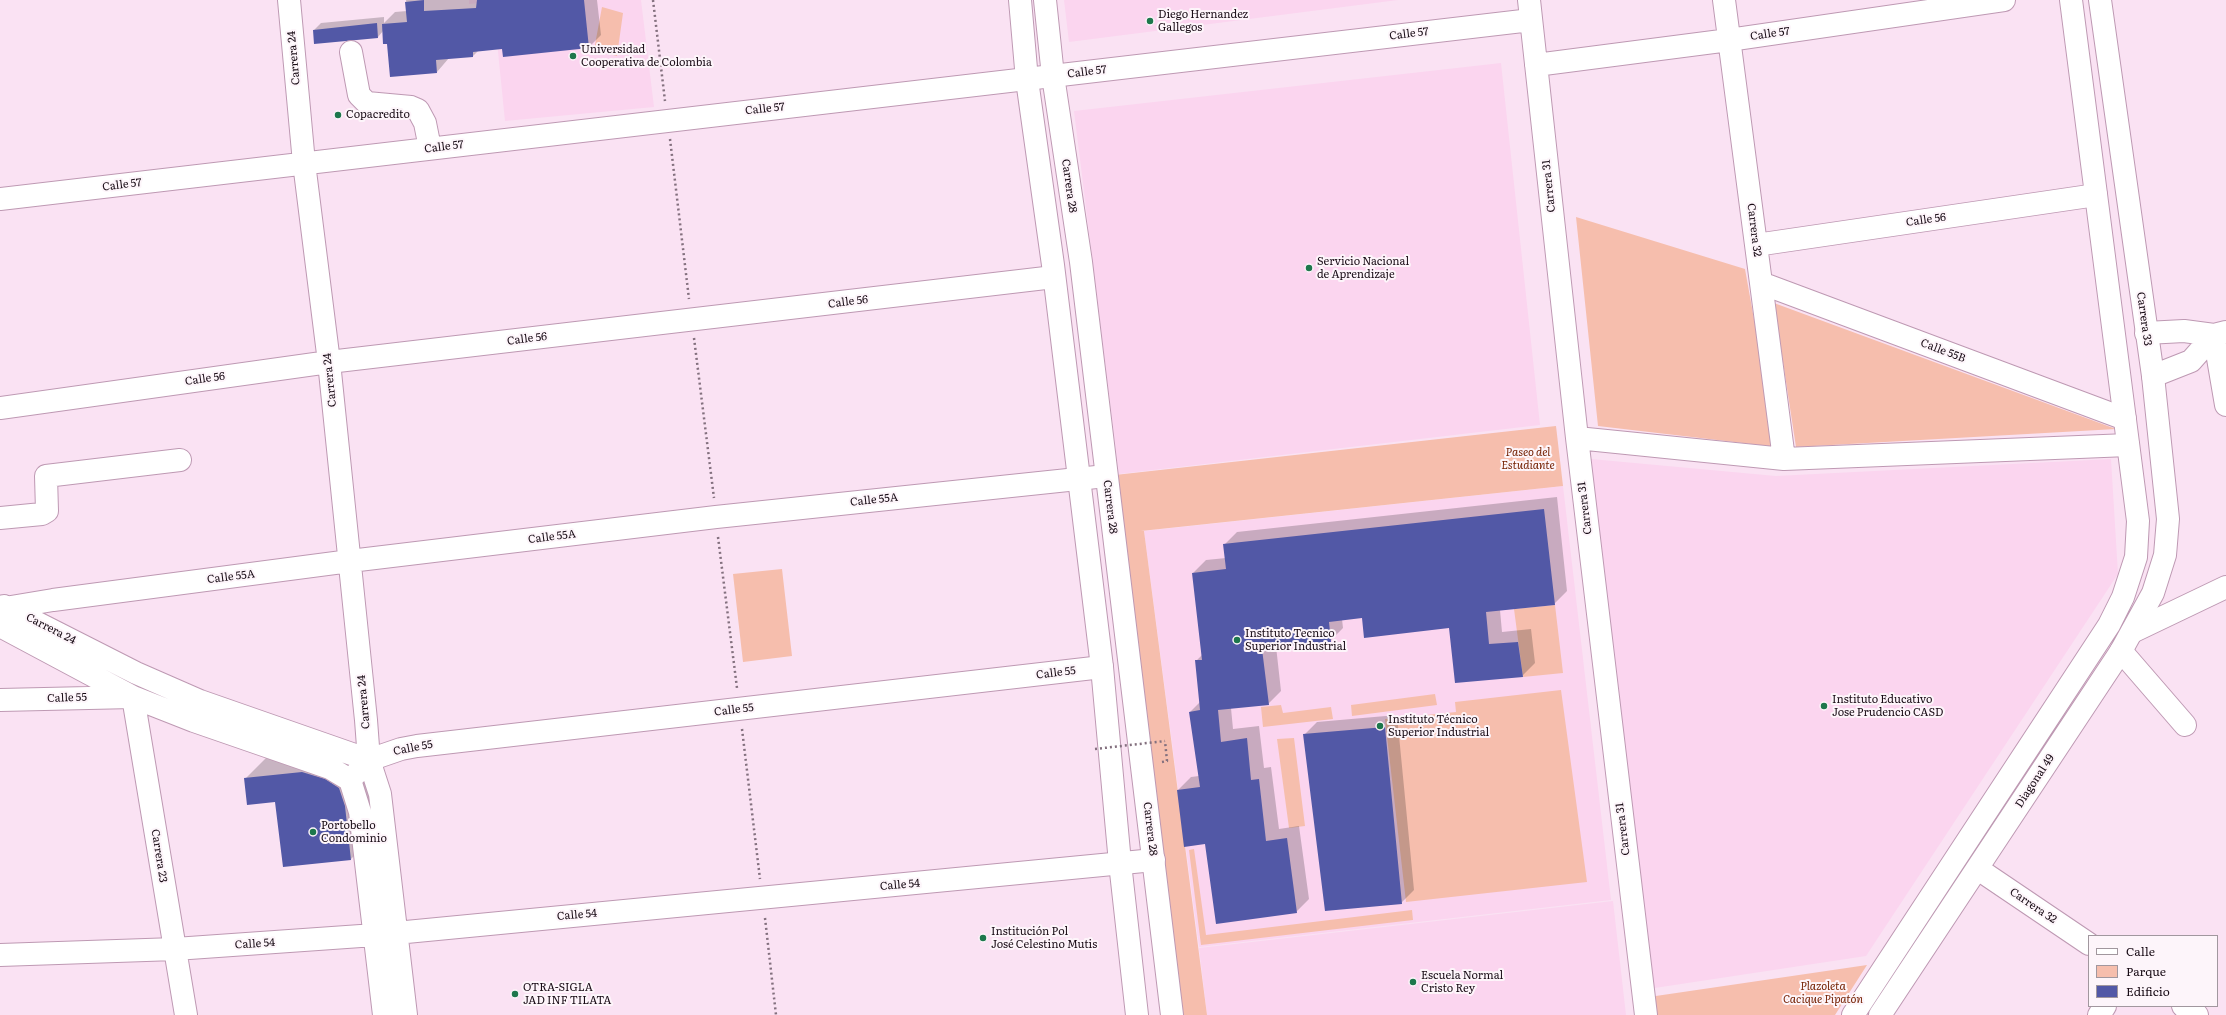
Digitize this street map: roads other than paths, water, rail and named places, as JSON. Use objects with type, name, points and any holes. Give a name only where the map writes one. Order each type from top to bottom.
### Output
[{"type":"street","name":"Carrera 24","points":[[289,0],[304,163],[329,362],[369,760],[380,794],[385,934],[384,1015]]},
{"type":"street","points":[[1020,0],[1027,80],[1054,277],[1077,479],[1102,667],[1120,863],[1137,1015]]},
{"type":"street","name":"Carrera 28","points":[[1045,0],[1053,76],[1081,262],[1172,1015]]},
{"type":"street","name":"Carrera 32","points":[[1724,0],[1784,459]]},
{"type":"street","name":"Calle 57","points":[[1536,64],[1729,40],[2004,0]]},
{"type":"street","points":[[1853,1015],[2109,625],[2123,597],[2136,557],[2139,537],[2138,521],[2070,0]]},
{"type":"street","name":"Carrera 33","points":[[2100,0],[2153,376],[2168,519],[2168,534],[2160,574],[2153,593],[2132,632]]},
{"type":"street","name":"Calle 57","points":[[0,199],[1027,80],[1530,10]]},
{"type":"street","name":"Carrera 31","points":[[1530,10],[1577,438],[1646,1015]]},
{"type":"street","points":[[351,52],[359,95],[367,103],[411,107],[418,110],[425,123],[430,148]]},
{"type":"street","name":"Calle 56","points":[[1756,245],[2096,194]]},
{"type":"street","name":"Calle 56","points":[[0,408],[329,362],[1054,277]]},
{"type":"street","name":"Calle 55B","points":[[1761,283],[2125,419]]},
{"type":"street","points":[[2146,333],[2184,331],[2220,334]]},
{"type":"street","points":[[2120,379],[2133,382],[2191,361],[2220,334]]},
{"type":"street","points":[[2220,334],[2226,405]]},
{"type":"street","points":[[2125,419],[2138,416],[2158,421]]},
{"type":"street","points":[[1577,438],[1784,459],[2128,445]]},
{"type":"street","points":[[0,518],[42,514],[47,511],[46,476],[180,460]]},
{"type":"street","name":"Calle 55A","points":[[2,612],[54,600],[350,561],[716,517],[1106,476]]},
{"type":"street","points":[[2132,632],[2226,587]]},
{"type":"street","name":"Carrera 24","points":[[2,612],[200,701],[369,760]]},
{"type":"street","name":"Carrera 24","points":[[2,612],[133,696],[194,720],[330,768],[350,780],[360,812],[385,934],[406,1015]]},
{"type":"street","name":"Diagonal 49","points":[[1880,1015],[1978,869],[2132,632]]},
{"type":"street","points":[[2121,651],[2185,725]]},
{"type":"street","name":"Calle 55","points":[[369,760],[401,748],[1102,667]]},
{"type":"street","name":"Calle 55","points":[[0,700],[133,696]]},
{"type":"street","name":"Carrera 23","points":[[133,696],[186,1015]]},
{"type":"street","points":[[350,780],[369,760]]},
{"type":"street","name":"Calle 54","points":[[0,956],[175,950],[385,934],[1154,860]]},
{"type":"street","name":"Carrera 32","points":[[1978,869],[2088,943]]},
{"type":"street","points":[[2185,1007],[2197,1015]]},
{"type":"place","name":"Diego Hernandez Gallegos","points":[[1150,21]]},
{"type":"place","name":"Universidad Cooperativa de Colombia","points":[[573,56]]},
{"type":"place","name":"Copacredito","points":[[338,115]]},
{"type":"place","name":"Servicio Nacional de Aprendizaje","points":[[1309,268]]},
{"type":"place","name":"Instituto Tecnico Superior Industrial","points":[[1237,640]]},
{"type":"place","name":"Instituto Educativo Jose Prudencio CASD","points":[[1824,706]]},
{"type":"place","name":"Instituto Técnico Superior Industrial","points":[[1380,726]]},
{"type":"place","name":"Portobello Condominio","points":[[313,832]]},
{"type":"place","name":"Institución Pol José Celestino Mutis","points":[[983,938]]},
{"type":"place","name":"Escuela Normal Cristo Rey","points":[[1413,982]]},
{"type":"place","name":"OTRA-SIGLA JAD INF TILATA","points":[[515,994]]},
{"type":"park label","name":"Paseo del Estudiante","points":[[1528,459]]},
{"type":"park label","name":"Plazoleta Cacique Pipatón","points":[[1823,993]]}]
